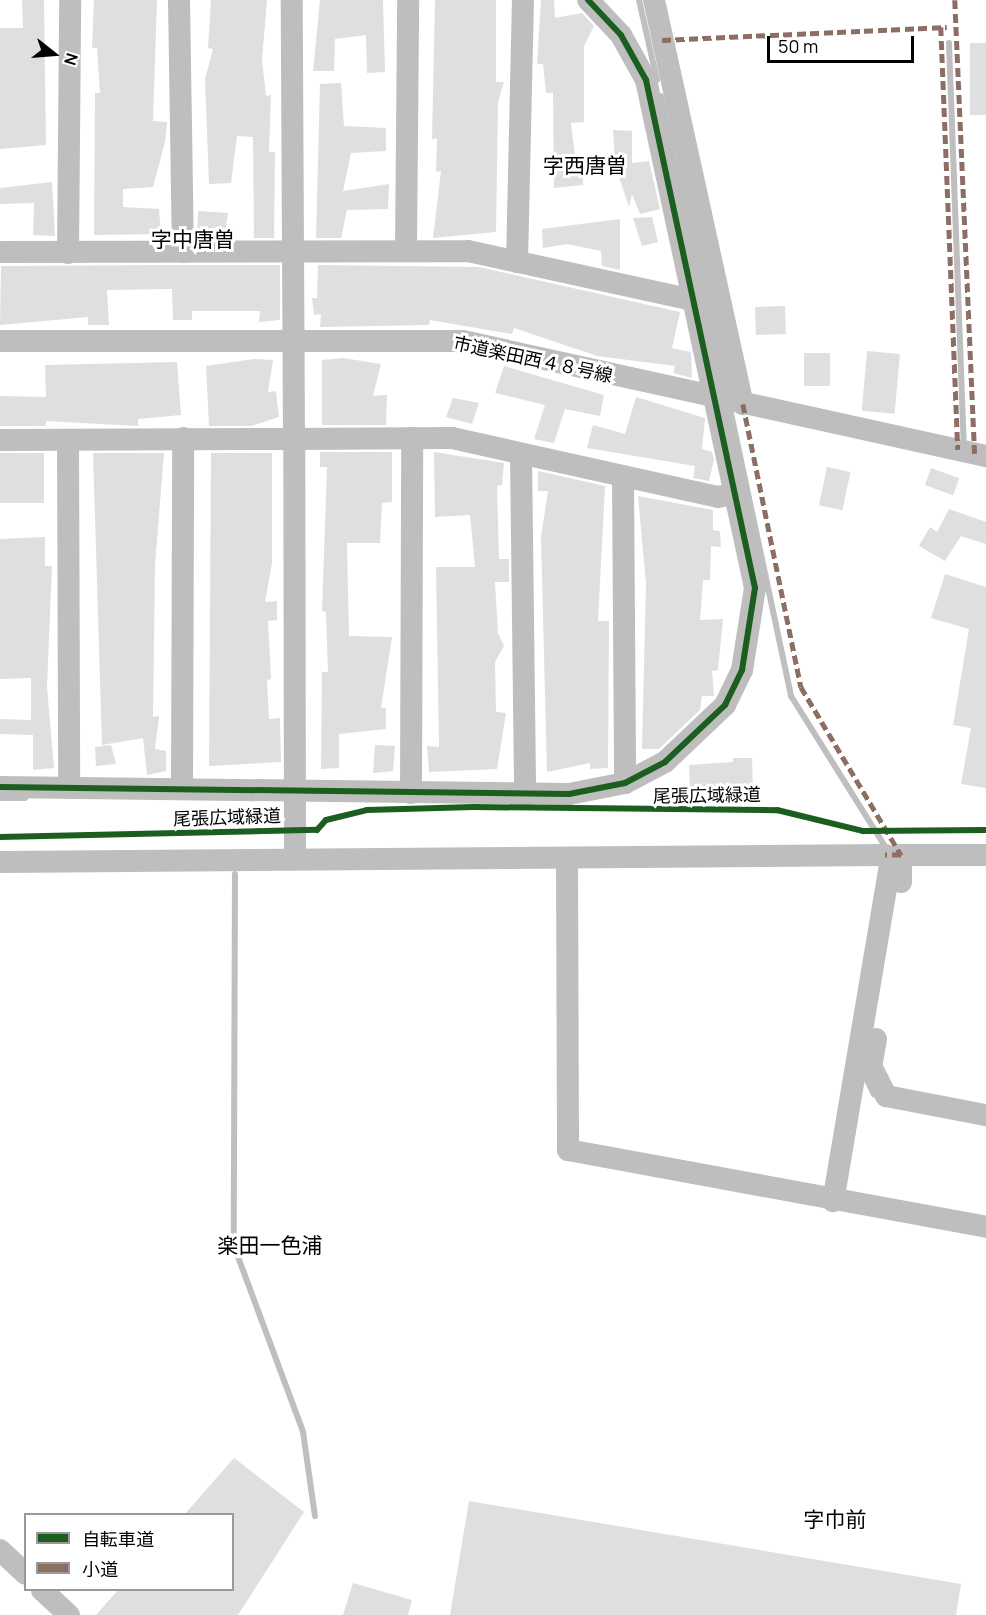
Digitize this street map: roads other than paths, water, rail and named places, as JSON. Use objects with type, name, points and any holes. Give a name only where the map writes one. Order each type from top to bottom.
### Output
[{"type":"street","points":[[68,253],[70,0]]},
{"type":"street","points":[[179,0],[183,252]]},
{"type":"street","points":[[292,0],[291,254],[298,792],[295,859]]},
{"type":"street","points":[[406,250],[408,0]]},
{"type":"street","points":[[517,262],[523,0]]},
{"type":"street","points":[[0,787],[182,787],[525,797],[625,783],[665,762],[698,735],[725,705],[742,670],[755,588],[732,494],[714,397],[646,80],[621,34],[588,0]]},
{"type":"street","points":[[654,0],[743,404]]},
{"type":"street","points":[[0,252],[291,254],[406,250],[468,251],[693,300]]},
{"type":"street","name":"市道楽田西４８号線","points":[[0,341],[463,341],[986,456]]},
{"type":"street","points":[[182,787],[183,438]]},
{"type":"street","points":[[411,793],[412,438]]},
{"type":"street","points":[[0,440],[452,438],[623,478],[718,497],[732,494]]},
{"type":"street","points":[[68,441],[69,788]]},
{"type":"street","points":[[521,455],[525,797]]},
{"type":"street","points":[[623,478],[625,783]]},
{"type":"street","points":[[0,862],[885,855],[890,865],[833,1201]]},
{"type":"street","points":[[986,855],[901,855],[904,865],[871,1066],[886,1096],[986,1115]]},
{"type":"street","points":[[567,859],[568,1150],[833,1201],[986,1227]]},
{"type":"street","points":[[0,1550],[24,1572]]},
{"type":"street","points":[[43,1591],[69,1615]]},
{"type":"waterway","points":[[639,0],[657,80]]},
{"type":"waterway","points":[[949,43],[964,445]]},
{"type":"waterway","points":[[661,96],[727,394]]},
{"type":"waterway","points":[[729,404],[791,696],[888,851]]},
{"type":"waterway","points":[[0,798],[25,798]]},
{"type":"waterway","points":[[235,874],[234,1246],[303,1432],[315,1516]]},
{"type":"waterway","points":[[863,1072],[874,1095]]},
{"type":"district","name":"字西唐曽","points":[[585,165]]},
{"type":"district","name":"字中唐曽","points":[[193,239]]},
{"type":"district","name":"楽田一色浦","points":[[270,1245]]},
{"type":"district","name":"字巾前","points":[[835,1519]]}]
